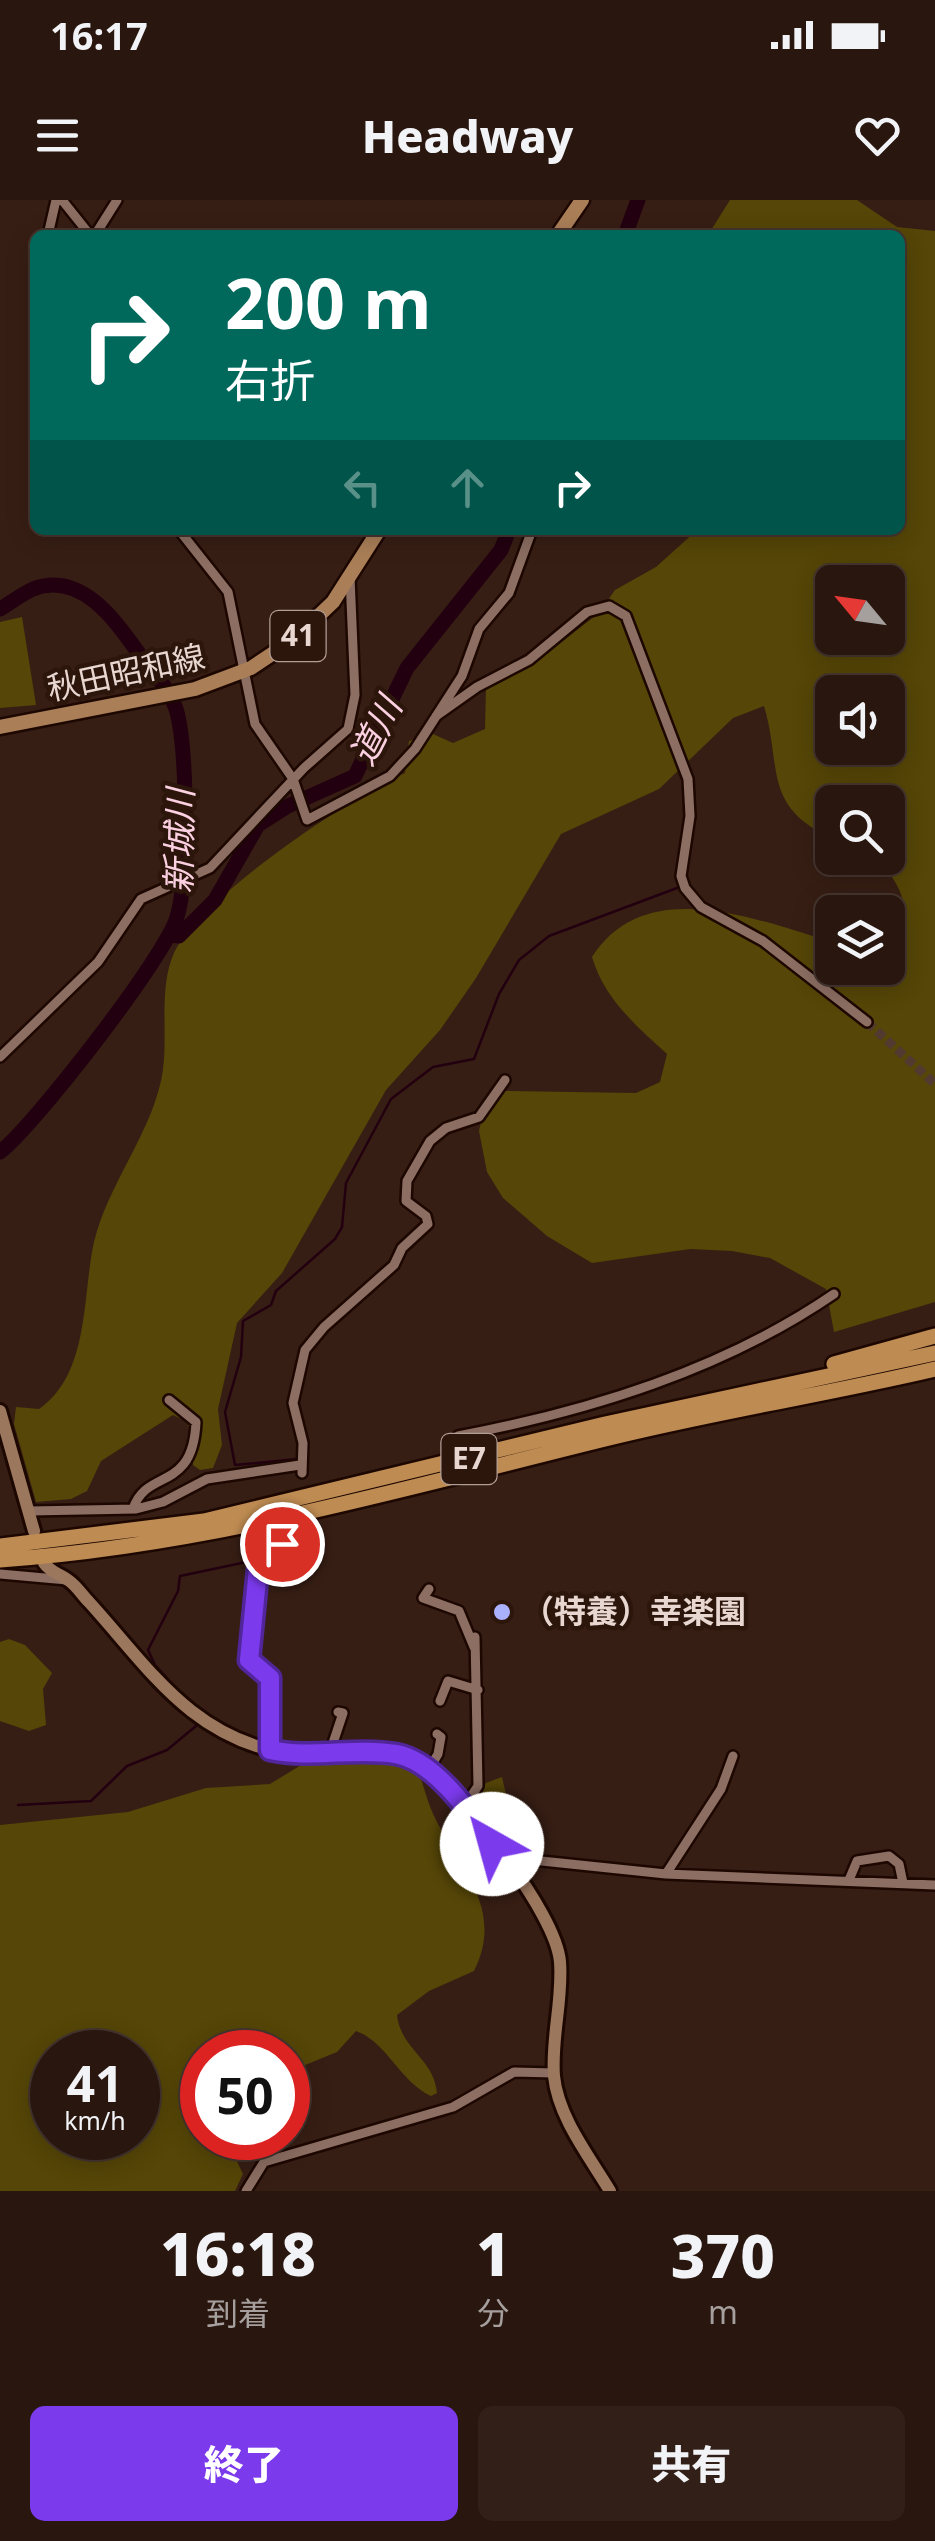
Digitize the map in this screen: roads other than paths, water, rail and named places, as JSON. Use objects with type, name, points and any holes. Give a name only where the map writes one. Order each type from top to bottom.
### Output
[{"type":"highway","points":[[686,1406],[935,1336]]},
{"type":"highway","name":"E7","points":[[0,1546],[204,1521],[686,1406],[935,1353]]},
{"type":"highway","name":"E7","points":[[0,1560],[190,1538],[336,1507],[603,1439],[932,1370]]},
{"type":"main road","points":[[561,230],[582,200]]},
{"type":"main road","name":"秋田昭和線","points":[[0,727],[178,692],[220,682],[244,670],[293,640],[333,602],[376,535]]},
{"type":"main road","points":[[0,1411],[34,1531]]},
{"type":"main road","points":[[44,1562],[68,1580],[150,1676],[182,1706],[220,1730],[270,1750],[329,1755],[398,1754],[428,1771],[463,1808],[546,1918],[557,1950],[554,2072],[565,2114],[610,2191]]},
{"type":"street","points":[[50,230],[59,200],[87,230]]},
{"type":"street","points":[[95,230],[116,200]]},
{"type":"street","points":[[183,535],[228,592],[255,724],[293,778],[307,820],[390,776],[462,676],[479,629],[509,592],[530,535]]},
{"type":"street","points":[[0,1057],[98,962],[140,900],[202,872],[351,722],[355,695],[350,577]]},
{"type":"street","points":[[436,716],[477,686],[528,660],[587,612],[609,606],[626,616],[688,780],[690,816],[681,876],[685,888],[701,907],[763,941],[866,1022]]},
{"type":"street","points":[[30,1511],[133,1509],[163,1502],[206,1479],[301,1469],[303,1444],[292,1403],[306,1350],[324,1327],[394,1265],[402,1248],[428,1224],[426,1216],[406,1201],[407,1181],[430,1141],[446,1128],[479,1117],[505,1080]]},
{"type":"street","points":[[458,1436],[550,1418],[638,1390],[772,1335],[834,1294]]},
{"type":"street","points":[[133,1509],[136,1499],[185,1466],[195,1445],[196,1422],[169,1400]]},
{"type":"street","points":[[270,1750],[270,1678],[249,1660],[258,1569],[282,1544]]},
{"type":"street","points":[[0,1574],[68,1580]]},
{"type":"street","points":[[429,1589],[423,1598],[459,1611],[476,1650]]},
{"type":"street","points":[[463,1808],[478,1786],[474,1637]]},
{"type":"street","points":[[440,1700],[448,1681],[478,1690]]},
{"type":"street","points":[[463,1700],[466,1685]]},
{"type":"street","points":[[329,1755],[343,1713],[338,1712]]},
{"type":"street","points":[[428,1771],[438,1754],[441,1737],[437,1734]]},
{"type":"street","points":[[666,1874],[721,1789],[733,1756]]},
{"type":"street","points":[[850,1880],[857,1861],[889,1856],[900,1864],[903,1883]]},
{"type":"street","points":[[502,1857],[666,1874],[935,1885]]},
{"type":"street","points":[[246,2191],[264,2162],[453,2107],[514,2072],[554,2072]]},
{"type":"waterway","name":"道川","points":[[627,230],[638,200]]},
{"type":"waterway","name":"道川","points":[[170,935],[179,936],[215,900],[258,825],[288,806],[355,776],[407,668],[501,550],[507,535]]},
{"type":"waterway","name":"新城川","points":[[0,609],[33,589],[51,585],[82,593],[109,615],[174,704],[183,755],[185,815],[181,899],[168,937],[97,1039],[0,1152]]},
{"type":"waterway","points":[[297,1459],[235,1465],[225,1412],[241,1357],[243,1321],[271,1305],[276,1291],[335,1239],[342,1227],[346,1183],[391,1099],[433,1067],[474,1059],[499,994],[519,960],[549,936],[677,888]]},
{"type":"waterway","points":[[186,1699],[155,1665],[148,1650],[178,1591],[180,1576],[261,1559]]},
{"type":"waterway","points":[[18,1805],[91,1801],[127,1766],[167,1750],[196,1726]]},
{"type":"tunnel","points":[[867,1022],[935,1084]]},
{"type":"tunnel","points":[[282,1544],[291,1513]]},
{"type":"place","name":"（特養）幸楽園","points":[[502,1612]]}]
